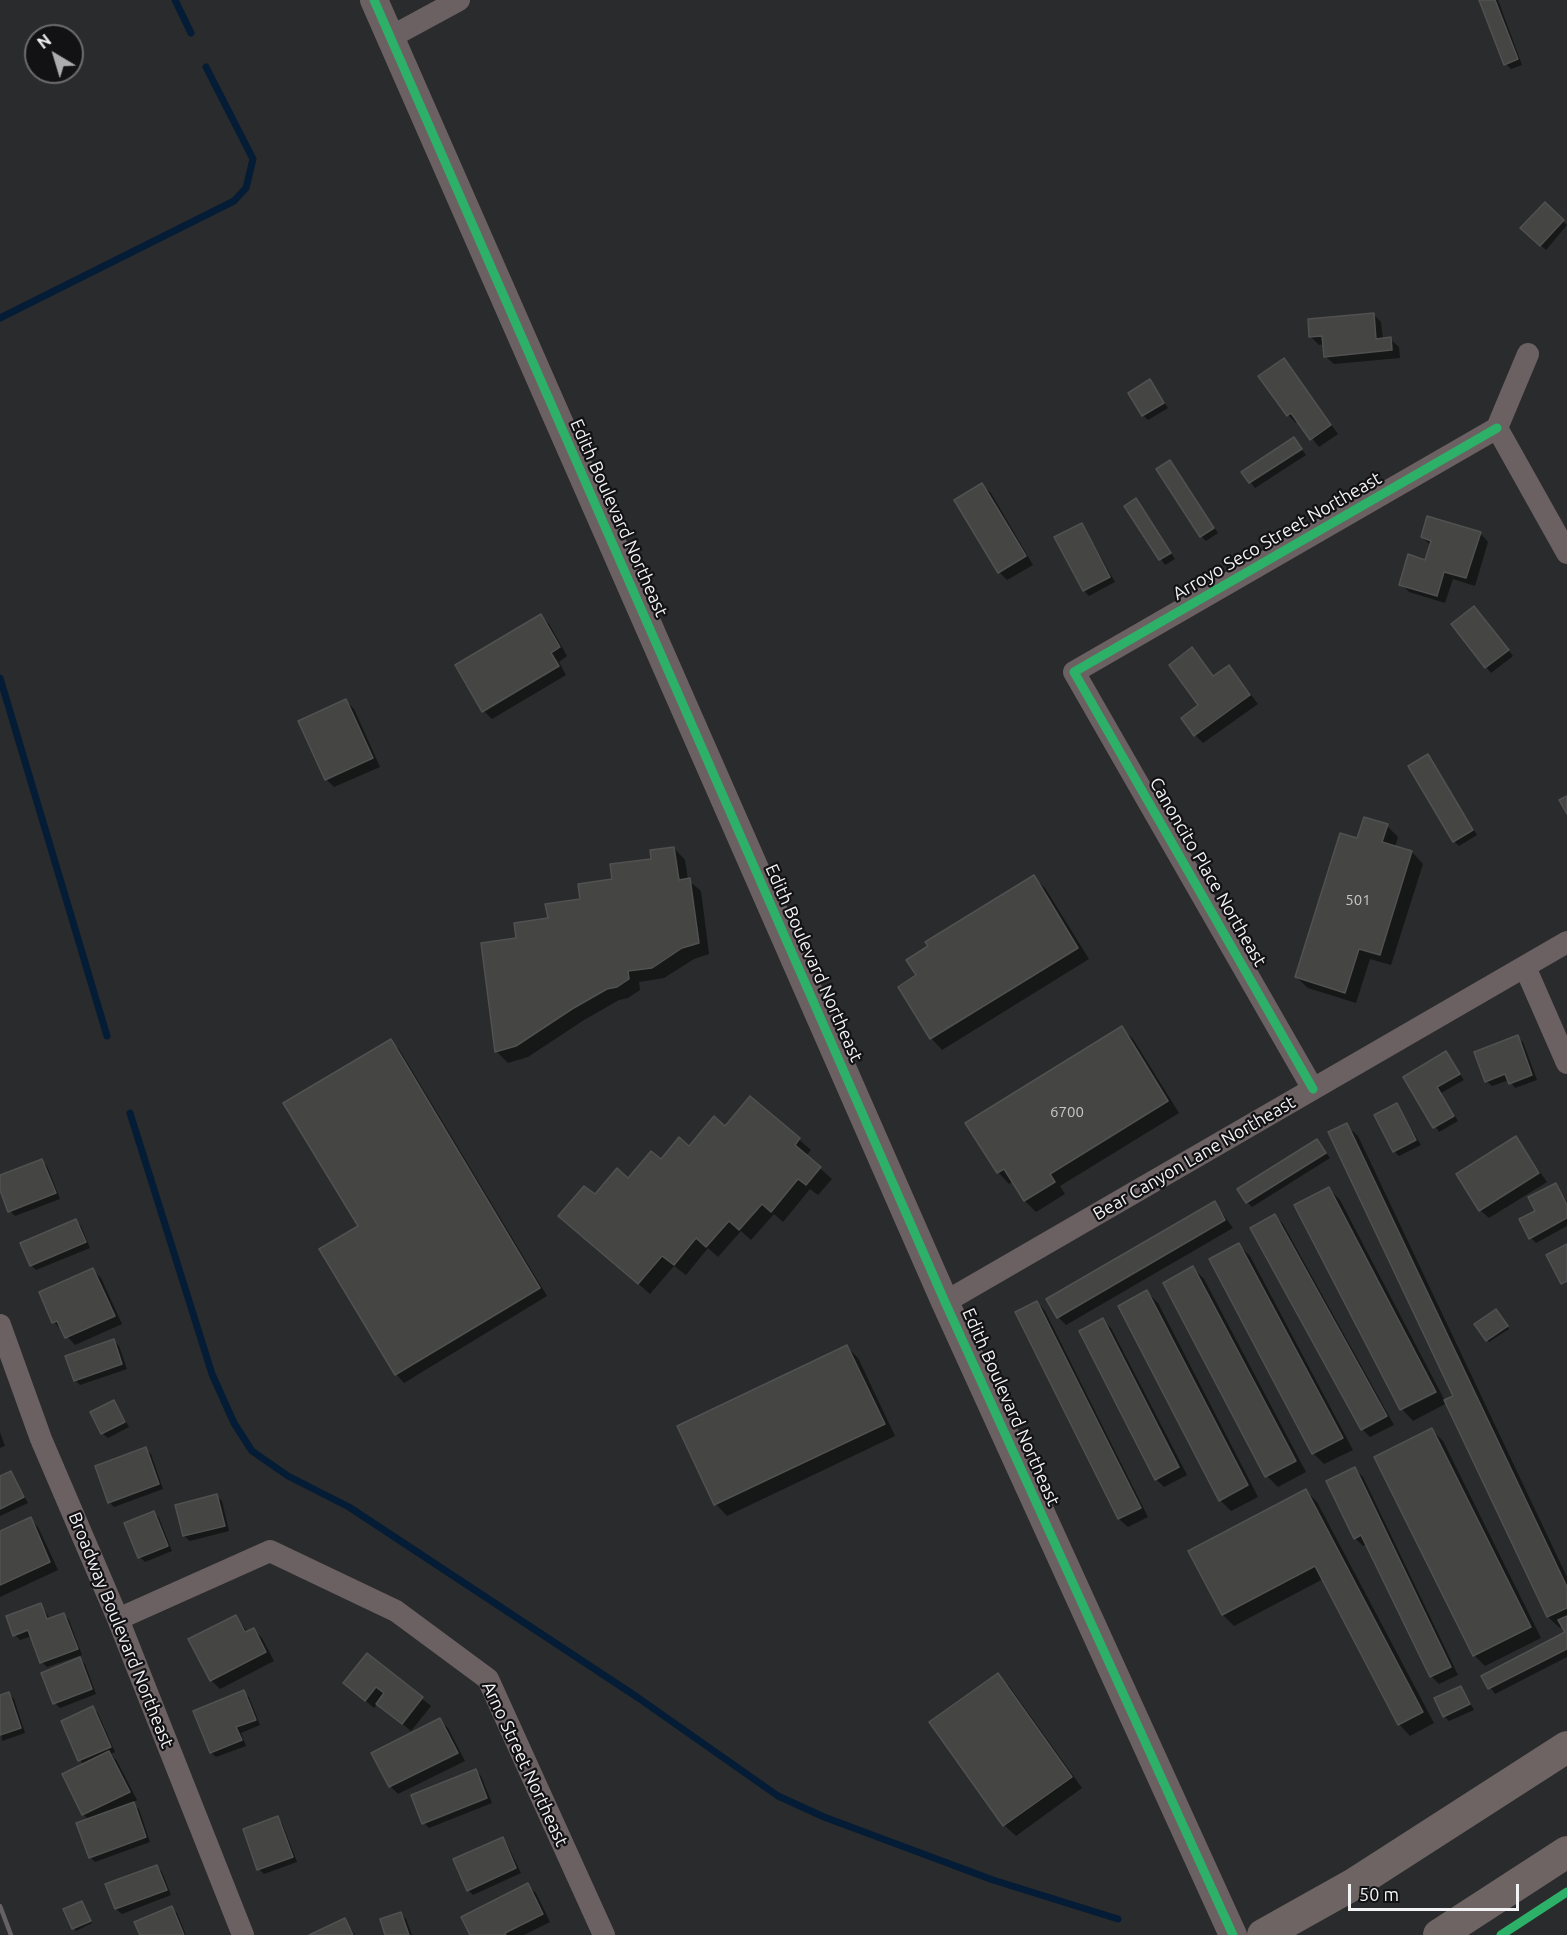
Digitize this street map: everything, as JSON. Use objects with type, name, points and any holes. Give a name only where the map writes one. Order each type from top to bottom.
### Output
[{"type":"main road","points":[[1263,1935],[1354,1884],[1567,1747]]},
{"type":"main road","points":[[1439,1935],[1567,1852]]},
{"type":"street","name":"Edith Boulevard Northeast","points":[[374,0],[945,1302],[1233,1935]]},
{"type":"street","points":[[389,38],[459,0]]},
{"type":"street","points":[[1528,354],[1497,428],[1567,553]]},
{"type":"street","name":"Arroyo Seco Street Northeast","points":[[1074,672],[1497,428]]},
{"type":"street","name":"Canoncito Place Northeast","points":[[1074,672],[1313,1089]]},
{"type":"street","name":"Bear Canyon Lane Northeast","points":[[945,1302],[1567,942]]},
{"type":"street","points":[[1525,967],[1567,1063]]},
{"type":"street","name":"Broadway Boulevard Northeast","points":[[0,1325],[41,1439],[118,1619],[243,1935]]},
{"type":"street","name":"Arno Street Northeast","points":[[118,1619],[270,1551],[396,1611],[488,1679],[604,1935]]},
{"type":"building","points":[[1479,0],[1495,0],[1518,59],[1504,65]]},
{"type":"building","points":[[1545,202],[1564,220],[1540,246],[1520,228]]},
{"type":"building","points":[[1374,313],[1376,339],[1391,337],[1392,350],[1324,357],[1322,336],[1309,337],[1308,319]]},
{"type":"building","points":[[1284,358],[1331,425],[1310,440],[1291,413],[1287,416],[1258,376]]},
{"type":"building","points":[[1150,379],[1164,403],[1142,416],[1128,393]]},
{"type":"building","points":[[1294,437],[1302,449],[1249,483],[1241,472]]},
{"type":"building","points":[[1170,460],[1214,528],[1200,537],[1156,469]]},
{"type":"building","points":[[982,483],[1026,556],[998,573],[954,500]]},
{"type":"building","points":[[1136,498],[1171,553],[1159,560],[1124,506]]},
{"type":"building","points":[[1427,516],[1481,532],[1466,578],[1444,572],[1437,596],[1399,585],[1408,554],[1425,560],[1431,541],[1421,537]]},
{"type":"building","points":[[1082,523],[1110,577],[1083,591],[1054,537]]},
{"type":"building","points":[[1474,606],[1509,650],[1485,668],[1451,624]]},
{"type":"building","points":[[541,614],[560,647],[551,653],[559,666],[482,712],[455,665]]},
{"type":"building","points":[[1192,647],[1213,676],[1229,665],[1250,695],[1194,736],[1181,718],[1198,705],[1169,665]]},
{"type":"building","points":[[346,699],[373,758],[325,780],[298,721]]},
{"type":"building","points":[[1428,754],[1473,830],[1453,842],[1408,766]]},
{"type":"building","points":[[1567,796],[1567,814],[1559,800]]},
{"type":"building","points":[[1364,817],[1388,824],[1382,842],[1412,851],[1380,955],[1359,949],[1345,993],[1295,977],[1340,833],[1357,838]]},
{"type":"building","points":[[674,847],[679,880],[690,878],[699,943],[682,948],[652,968],[628,971],[629,979],[617,987],[607,989],[572,1009],[516,1046],[495,1052],[481,943],[516,938],[514,923],[548,918],[545,904],[580,899],[578,884],[612,879],[610,864],[651,859],[650,850]]},
{"type":"building","points":[[1034,875],[1078,948],[930,1039],[898,987],[916,975],[906,960],[928,946],[925,942]]},
{"type":"building","points":[[1122,1026],[1168,1101],[1050,1174],[1055,1182],[1024,1201],[1004,1169],[997,1173],[965,1123]]},
{"type":"building","points":[[1518,1035],[1532,1075],[1509,1084],[1505,1074],[1485,1082],[1474,1052]]},
{"type":"building","points":[[391,1039],[540,1288],[395,1375],[319,1249],[358,1226],[283,1103]]},
{"type":"building","points":[[1446,1051],[1460,1074],[1437,1087],[1454,1116],[1433,1128],[1403,1077]]},
{"type":"building","points":[[750,1096],[800,1138],[795,1145],[821,1167],[806,1185],[798,1179],[771,1212],[762,1204],[739,1230],[729,1221],[706,1247],[696,1238],[674,1265],[662,1256],[638,1284],[558,1216],[584,1186],[595,1194],[617,1168],[628,1178],[651,1151],[661,1159],[679,1137],[689,1146],[714,1116],[725,1126]]},
{"type":"building","points":[[1397,1103],[1416,1140],[1393,1152],[1374,1115]]},
{"type":"building","points":[[1347,1123],[1567,1587],[1567,1608],[1547,1617],[1444,1400],[1453,1396],[1328,1132]]},
{"type":"building","points":[[1516,1136],[1539,1173],[1479,1211],[1456,1174]]},
{"type":"building","points":[[1317,1139],[1326,1153],[1246,1203],[1237,1189]]},
{"type":"building","points":[[42,1159],[56,1193],[8,1212],[0,1190],[0,1175]]},
{"type":"building","points":[[1556,1183],[1567,1205],[1567,1218],[1529,1239],[1519,1219],[1535,1211],[1528,1197]]},
{"type":"building","points":[[1329,1187],[1436,1392],[1400,1410],[1294,1205]]},
{"type":"building","points":[[1215,1201],[1225,1220],[1057,1318],[1046,1299]]},
{"type":"building","points":[[1275,1214],[1387,1416],[1361,1430],[1250,1228]]},
{"type":"building","points":[[76,1219],[86,1242],[30,1266],[20,1243]]},
{"type":"building","points":[[1239,1243],[1343,1438],[1312,1454],[1209,1259]]},
{"type":"building","points":[[1567,1244],[1567,1281],[1561,1284],[1546,1255]]},
{"type":"building","points":[[1193,1266],[1296,1461],[1265,1477],[1163,1283]]},
{"type":"building","points":[[93,1268],[115,1316],[65,1338],[57,1321],[52,1323],[39,1292]]},
{"type":"building","points":[[1147,1290],[1248,1485],[1219,1501],[1118,1306]]},
{"type":"building","points":[[1037,1301],[1141,1508],[1118,1519],[1015,1312]]},
{"type":"building","points":[[1496,1309],[1508,1326],[1486,1341],[1474,1324]]},
{"type":"building","points":[[1103,1318],[1179,1467],[1155,1480],[1079,1331]]},
{"type":"building","points":[[114,1339],[122,1364],[74,1381],[65,1356]]},
{"type":"building","points":[[847,1345],[885,1424],[714,1505],[677,1426]]},
{"type":"building","points":[[114,1400],[125,1422],[101,1434],[90,1412]]},
{"type":"building","points":[[1432,1428],[1531,1627],[1473,1656],[1374,1457]]},
{"type":"building","points":[[146,1447],[159,1484],[108,1503],[95,1466]]},
{"type":"building","points":[[1355,1467],[1451,1667],[1430,1677],[1361,1535],[1354,1539],[1326,1481]]},
{"type":"building","points":[[11,1471],[24,1497],[0,1509],[0,1476]]},
{"type":"building","points":[[1306,1489],[1423,1712],[1398,1725],[1315,1566],[1222,1615],[1188,1551]]},
{"type":"building","points":[[217,1494],[225,1526],[183,1536],[175,1505]]},
{"type":"building","points":[[154,1511],[168,1546],[138,1558],[124,1523]]},
{"type":"building","points":[[31,1517],[50,1562],[0,1585],[0,1531]]},
{"type":"building","points":[[41,1603],[47,1619],[64,1613],[78,1649],[40,1663],[28,1630],[13,1636],[6,1616]]},
{"type":"building","points":[[236,1615],[245,1632],[254,1628],[266,1652],[210,1681],[188,1639]]},
{"type":"building","points":[[1567,1616],[1567,1649],[1488,1689],[1481,1676],[1565,1632],[1558,1620]]},
{"type":"building","points":[[367,1653],[423,1697],[402,1724],[376,1704],[384,1693],[376,1687],[365,1701],[343,1683]]},
{"type":"building","points":[[80,1657],[92,1689],[53,1704],[41,1673]]},
{"type":"building","points":[[998,1673],[1072,1777],[1003,1826],[929,1722]]},
{"type":"building","points":[[1461,1686],[1470,1704],[1443,1717],[1434,1698]]},
{"type":"building","points":[[244,1690],[256,1720],[236,1727],[242,1740],[210,1753],[193,1711]]},
{"type":"building","points":[[9,1692],[21,1728],[0,1735],[0,1695]]},
{"type":"building","points":[[93,1706],[111,1747],[78,1761],[61,1721]]},
{"type":"building","points":[[440,1718],[458,1753],[389,1787],[371,1753]]},
{"type":"building","points":[[109,1751],[130,1792],[82,1815],[62,1774]]},
{"type":"building","points":[[476,1769],[487,1798],[422,1824],[411,1795]]},
{"type":"building","points":[[134,1802],[146,1837],[89,1858],[76,1823]]},
{"type":"building","points":[[278,1816],[293,1857],[257,1870],[243,1829]]},
{"type":"building","points":[[503,1837],[516,1868],[467,1891],[453,1859]]},
{"type":"building","points":[[157,1865],[167,1890],[115,1909],[105,1884]]},
{"type":"building","points":[[528,1883],[543,1914],[505,1933],[506,1935],[470,1935],[461,1917]]},
{"type":"building","points":[[82,1901],[91,1921],[72,1929],[63,1909]]},
{"type":"building","points":[[172,1906],[184,1935],[140,1935],[134,1922]]},
{"type":"building","points":[[401,1912],[409,1935],[385,1935],[380,1919]]},
{"type":"building","points":[[345,1918],[353,1935],[309,1935]]},
{"type":"waterway","points":[[175,0],[191,33]]},
{"type":"waterway","points":[[0,318],[234,201],[246,188],[253,159],[206,67]]},
{"type":"waterway","points":[[0,678],[107,1036]]},
{"type":"waterway","points":[[130,1113],[212,1374],[234,1423],[252,1451],[288,1476],[349,1507],[637,1697],[778,1796],[824,1817],[993,1880],[1118,1919]]},
{"type":"railway","points":[[0,1906],[11,1935]]},
{"type":"cycle path","points":[[374,0],[945,1302],[1233,1935]]},
{"type":"cycle path","points":[[1313,1089],[1074,672],[1497,428]]},
{"type":"cycle path","points":[[1501,1935],[1567,1892]]}]
